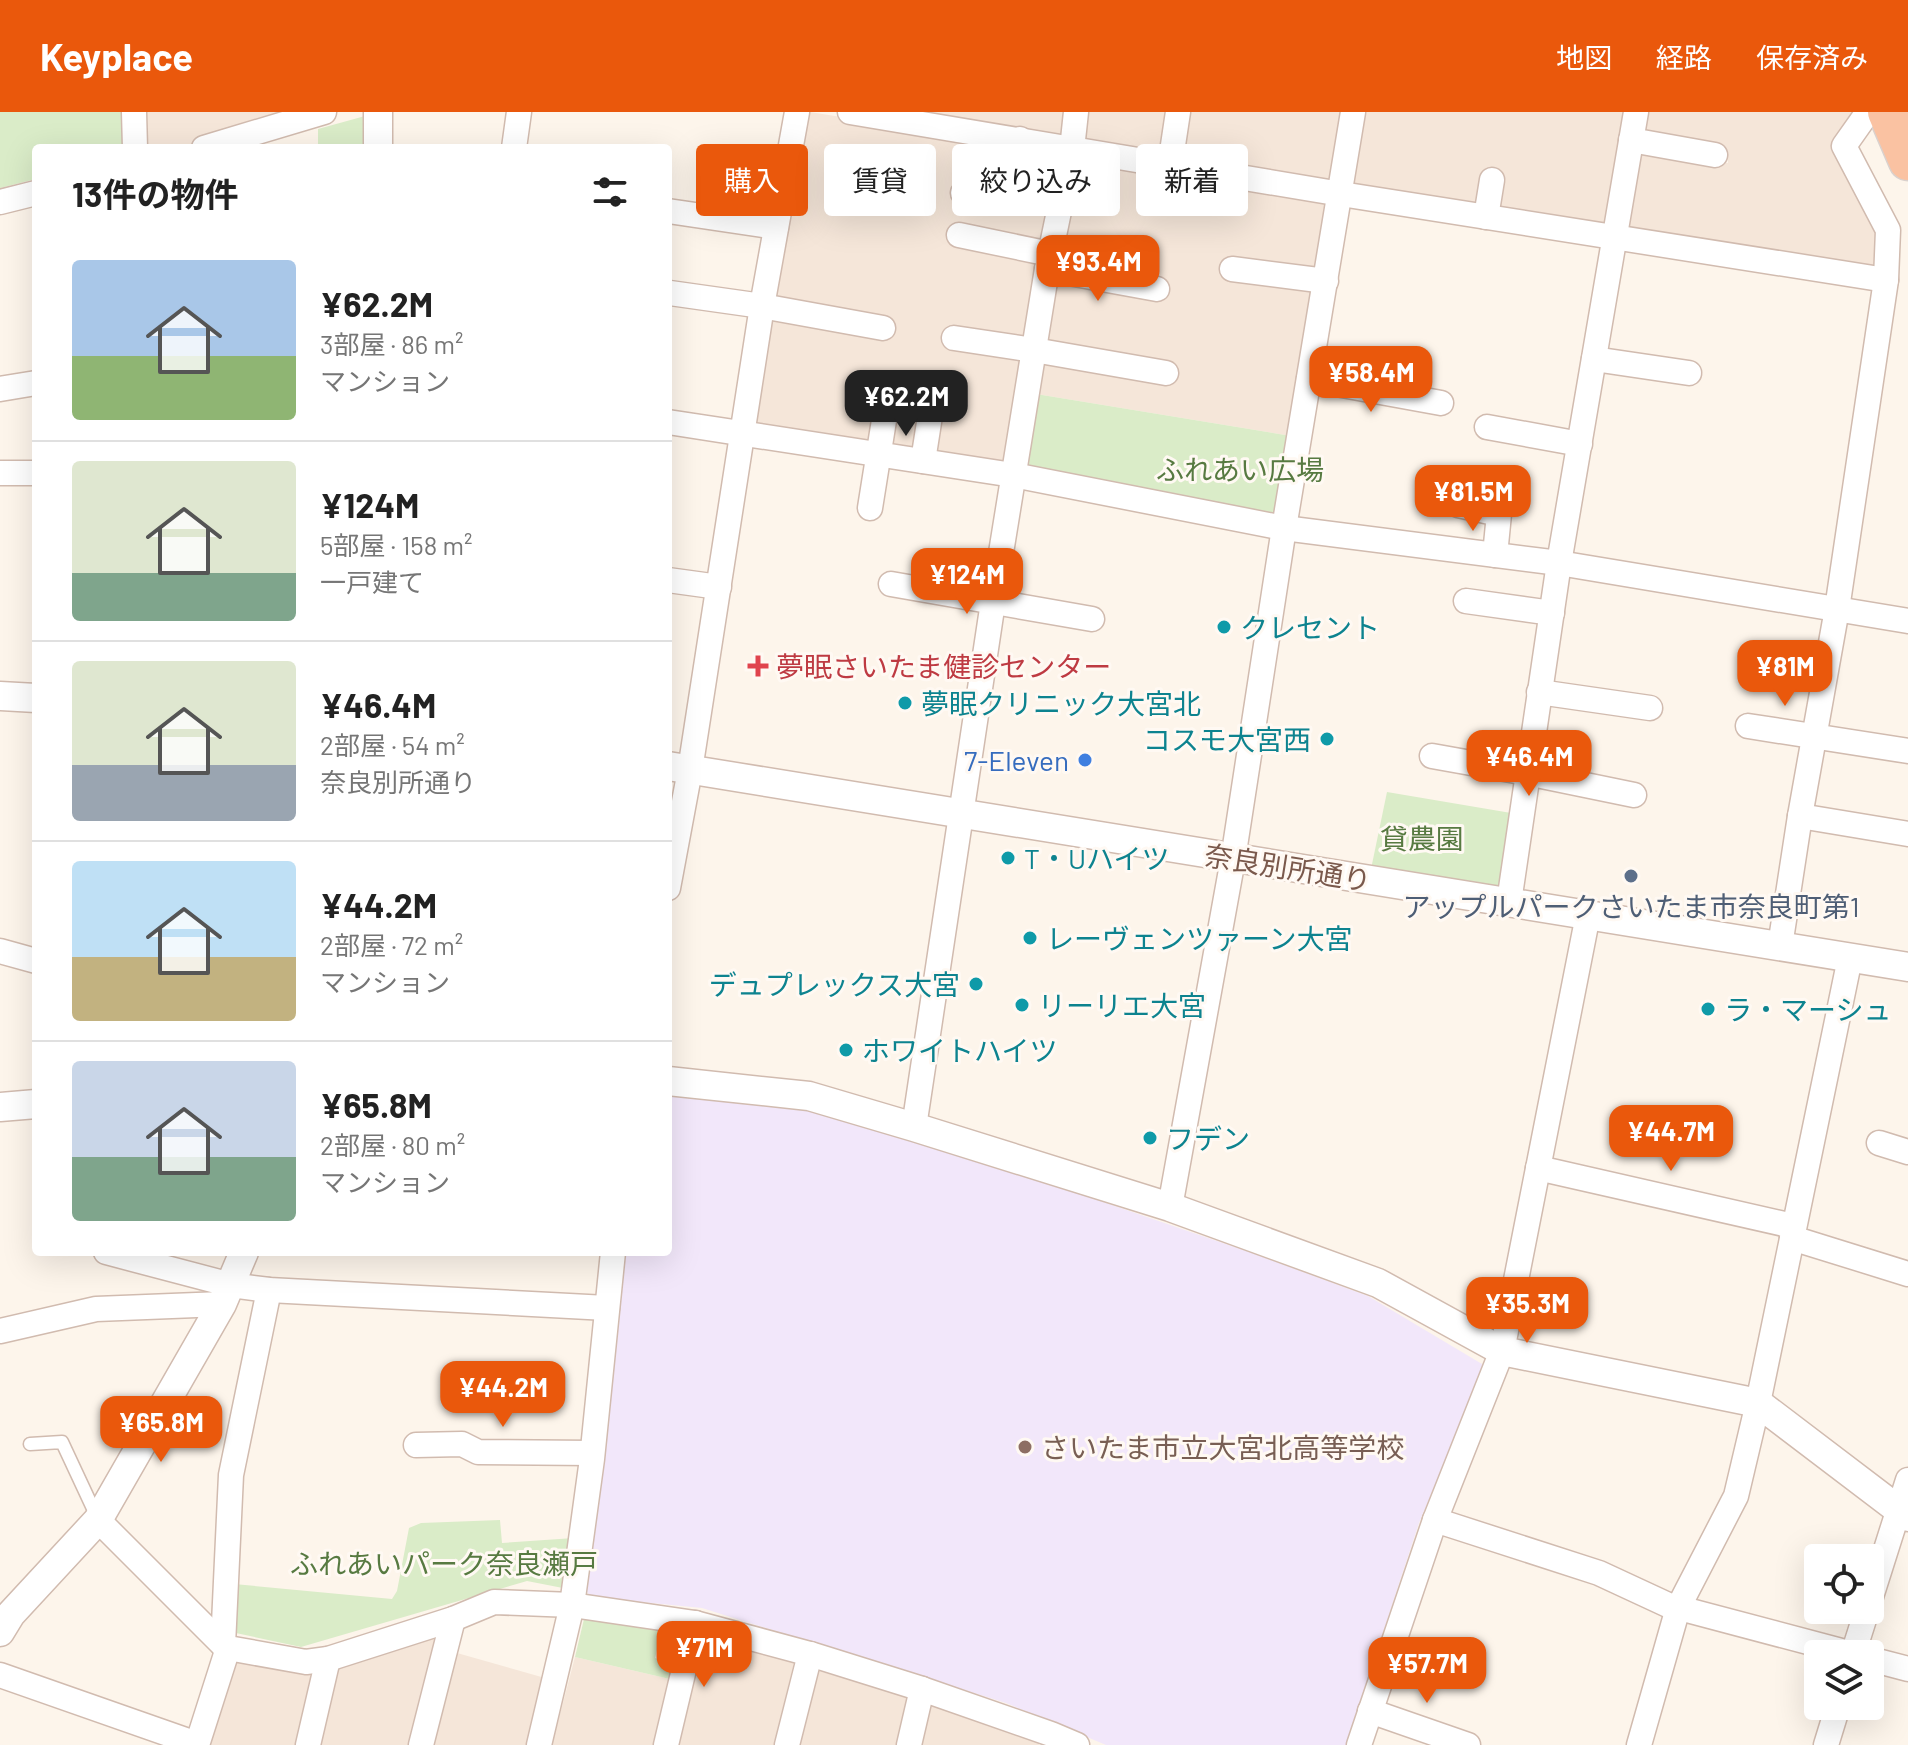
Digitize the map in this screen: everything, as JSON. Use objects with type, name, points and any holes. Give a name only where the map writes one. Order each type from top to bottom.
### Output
[{"type":"highway","points":[[1887,112],[1908,161]]},
{"type":"street","points":[[134,112],[135,144]]},
{"type":"street","points":[[217,144],[324,112]]},
{"type":"street","points":[[378,112],[378,144]]},
{"type":"street","points":[[515,144],[519,112]]},
{"type":"street","points":[[672,844],[679,768],[719,587],[762,306],[797,112]]},
{"type":"street","points":[[850,112],[1046,144]]},
{"type":"street","points":[[1073,144],[1076,112]]},
{"type":"street","points":[[1173,144],[1178,112]]},
{"type":"street","points":[[1170,1207],[1233,859],[1353,112]]},
{"type":"street","points":[[1509,902],[1559,563],[1636,112]]},
{"type":"street","points":[[1780,946],[1837,609],[1886,280],[1888,230],[1844,146],[1868,112]]},
{"type":"street","points":[[1019,144],[1020,139]]},
{"type":"street","points":[[1631,140],[1715,155]]},
{"type":"street","points":[[1248,178],[1886,280]]},
{"type":"street","points":[[1486,217],[1492,180]]},
{"type":"street","points":[[0,202],[32,194]]},
{"type":"street","points":[[672,212],[776,227]]},
{"type":"street","points":[[914,1127],[1013,475],[1058,216]]},
{"type":"street","points":[[959,235],[1048,262],[1157,289]]},
{"type":"street","points":[[1232,269],[1326,281]]},
{"type":"street","points":[[672,293],[883,328]]},
{"type":"street","points":[[954,338],[1166,373]]},
{"type":"street","points":[[1594,359],[1689,373]]},
{"type":"street","points":[[1309,379],[1441,403]]},
{"type":"street","points":[[0,389],[32,384]]},
{"type":"street","points":[[870,508],[885,414]]},
{"type":"street","points":[[923,461],[930,416]]},
{"type":"street","points":[[672,423],[1013,475],[1284,528],[1559,563],[1908,621]]},
{"type":"street","points":[[1487,427],[1580,444]]},
{"type":"street","points":[[0,473],[32,473]]},
{"type":"street","points":[[1458,505],[1499,514],[1495,555]]},
{"type":"street","points":[[672,581],[719,587]]},
{"type":"street","points":[[891,584],[1092,619]]},
{"type":"street","points":[[1466,601],[1552,613]]},
{"type":"street","points":[[1539,692],[1650,708]]},
{"type":"street","points":[[0,696],[32,698]]},
{"type":"street","points":[[1748,726],[1908,751]]},
{"type":"street","points":[[1432,756],[1634,795]]},
{"type":"street","name":"奈良別所通り","points":[[679,768],[1908,967]]},
{"type":"street","points":[[1800,816],[1908,834]]},
{"type":"street","points":[[1359,1745],[1435,1520],[1502,1351],[1588,915]]},
{"type":"street","points":[[0,951],[32,960]]},
{"type":"street","points":[[1639,1745],[1678,1608],[1736,1496],[1850,958]]},
{"type":"street","points":[[672,1081],[809,1096],[914,1127],[1170,1207],[1378,1283],[1502,1351],[1758,1403],[1903,1513]]},
{"type":"street","points":[[0,1107],[32,1104]]},
{"type":"street","points":[[1879,1143],[1908,1152]]},
{"type":"street","points":[[1538,1168],[1792,1232],[1908,1274]]},
{"type":"street","points":[[117,1256],[227,1295]]},
{"type":"street","points":[[0,1632],[11,1614],[98,1520],[227,1295],[242,1256]]},
{"type":"street","points":[[539,1745],[572,1605],[613,1256]]},
{"type":"street","points":[[0,1675],[197,1745],[226,1646],[231,1475],[269,1290]]},
{"type":"street","points":[[0,1331],[96,1309],[269,1290],[607,1308]]},
{"type":"street","points":[[416,1445],[462,1444],[478,1452],[592,1453]]},
{"type":"street","points":[[1884,1563],[1903,1513],[1908,1480]]},
{"type":"street","points":[[98,1520],[226,1646],[306,1662],[328,1659],[453,1619],[494,1602],[572,1605],[695,1623],[810,1654],[922,1689],[1049,1739],[1077,1745]]},
{"type":"street","points":[[1435,1520],[1599,1573],[1668,1605],[1853,1654],[1863,1624]]},
{"type":"street","points":[[421,1745],[453,1619]]},
{"type":"street","points":[[666,1745],[695,1623]]},
{"type":"street","points":[[787,1745],[810,1654]]},
{"type":"street","points":[[308,1745],[328,1659]]},
{"type":"street","points":[[1884,1663],[1908,1669]]},
{"type":"street","points":[[909,1745],[922,1689]]},
{"type":"street","points":[[1370,1711],[1468,1745]]},
{"type":"street","points":[[1826,1745],[1834,1720]]},
{"type":"lane","points":[[30,1444],[62,1442],[98,1520]]},
{"type":"shaded area","points":[[141,112],[290,112],[192,144],[143,144]]},
{"type":"shaded area","points":[[810,112],[1009,144],[952,144],[952,216],[1052,216],[1047,246],[957,233],[957,247],[1043,258],[1025,356],[1011,462],[917,456],[754,428],[789,216],[808,216],[808,144],[800,144],[805,115]]},
{"type":"shaded area","points":[[886,112],[1068,112],[1064,141]]},
{"type":"shaded area","points":[[1080,112],[1173,112],[1169,144],[1136,144],[1136,154],[1120,151],[1120,144],[1077,144]]},
{"type":"shaded area","points":[[1184,112],[1345,112],[1333,176],[1325,185],[1248,172],[1248,144],[1181,144]]},
{"type":"shaded area","points":[[1361,112],[1630,112],[1612,221],[1603,226],[1350,184]]},
{"type":"shaded area","points":[[1642,112],[1855,112],[1832,146],[1884,250],[1882,269],[1623,235],[1635,153],[1643,148],[1728,163],[1728,150],[1638,138]]},
{"type":"shaded area","points":[[1120,166],[1136,169],[1136,216],[1248,216],[1248,187],[1327,199],[1315,275],[1222,264],[1220,273],[1311,288],[1314,292],[1291,436],[1036,394],[1065,216],[1120,216]]},
{"type":"shaded area","name":"さいたま市立大宮北高等学校","points":[[672,1093],[798,1108],[873,1128],[1074,1192],[1368,1296],[1482,1364],[1482,1371],[1419,1523],[1346,1745],[1106,1745],[1006,1703],[702,1608],[591,1597],[584,1588],[621,1256],[672,1256]]},
{"type":"shaded area","points":[[442,1631],[416,1745],[316,1745],[336,1665]]},
{"type":"shaded area","points":[[699,1638],[794,1662],[774,1745],[672,1745]]},
{"type":"shaded area","points":[[457,1653],[545,1678],[527,1745],[432,1745]]},
{"type":"shaded area","points":[[233,1656],[320,1668],[303,1745],[206,1745]]},
{"type":"shaded area","points":[[575,1657],[674,1680],[658,1745],[552,1745]]},
{"type":"shaded area","points":[[815,1670],[908,1696],[913,1702],[902,1745],[796,1745]]},
{"type":"shaded area","points":[[927,1701],[1038,1740],[1039,1745],[916,1745]]},
{"type":"green space","points":[[0,112],[129,112],[130,144],[32,144],[32,180],[0,188]]},
{"type":"green space","points":[[365,116],[364,144],[318,144],[318,129]]},
{"type":"green space","name":"ふれあい広場","points":[[1036,394],[1291,436],[1278,517],[1024,473]]},
{"type":"green space","name":"貸農園","points":[[1387,792],[1517,814],[1499,891],[1371,869]]},
{"type":"green space","name":"ふれあいパーク奈良瀬戸","points":[[500,1520],[502,1543],[574,1538],[568,1589],[527,1581],[301,1647],[231,1632],[234,1584],[392,1599],[397,1591],[409,1528],[421,1523]]},
{"type":"green space","points":[[584,1619],[662,1630],[655,1658],[677,1664],[674,1680],[575,1657]]},
{"type":"place","name":"クレセント","points":[[1224,627]]},
{"type":"place","name":"夢眠さいたま健診センター","points":[[758,666]]},
{"type":"place","name":"夢眠クリニック大宮北","points":[[905,703]]},
{"type":"place","name":"コスモ大宮西","points":[[1327,739]]},
{"type":"place","name":"7-Eleven","points":[[1085,760]]},
{"type":"place","name":"T・Uハイツ","points":[[1008,858]]},
{"type":"place","name":"アップルパークさいたま市奈良町第1","points":[[1631,876]]},
{"type":"place","name":"レーヴェンツァーン大宮","points":[[1030,938]]},
{"type":"place","name":"デュプレックス大宮","points":[[976,984]]},
{"type":"place","name":"リーリエ大宮","points":[[1022,1005]]},
{"type":"place","name":"ラ・マーシュ","points":[[1708,1009]]},
{"type":"place","name":"ホワイトハイツ","points":[[846,1050]]},
{"type":"place","name":"フデン","points":[[1150,1138]]},
{"type":"place","name":"さいたま市立大宮北高等学校","points":[[1025,1447]]}]
